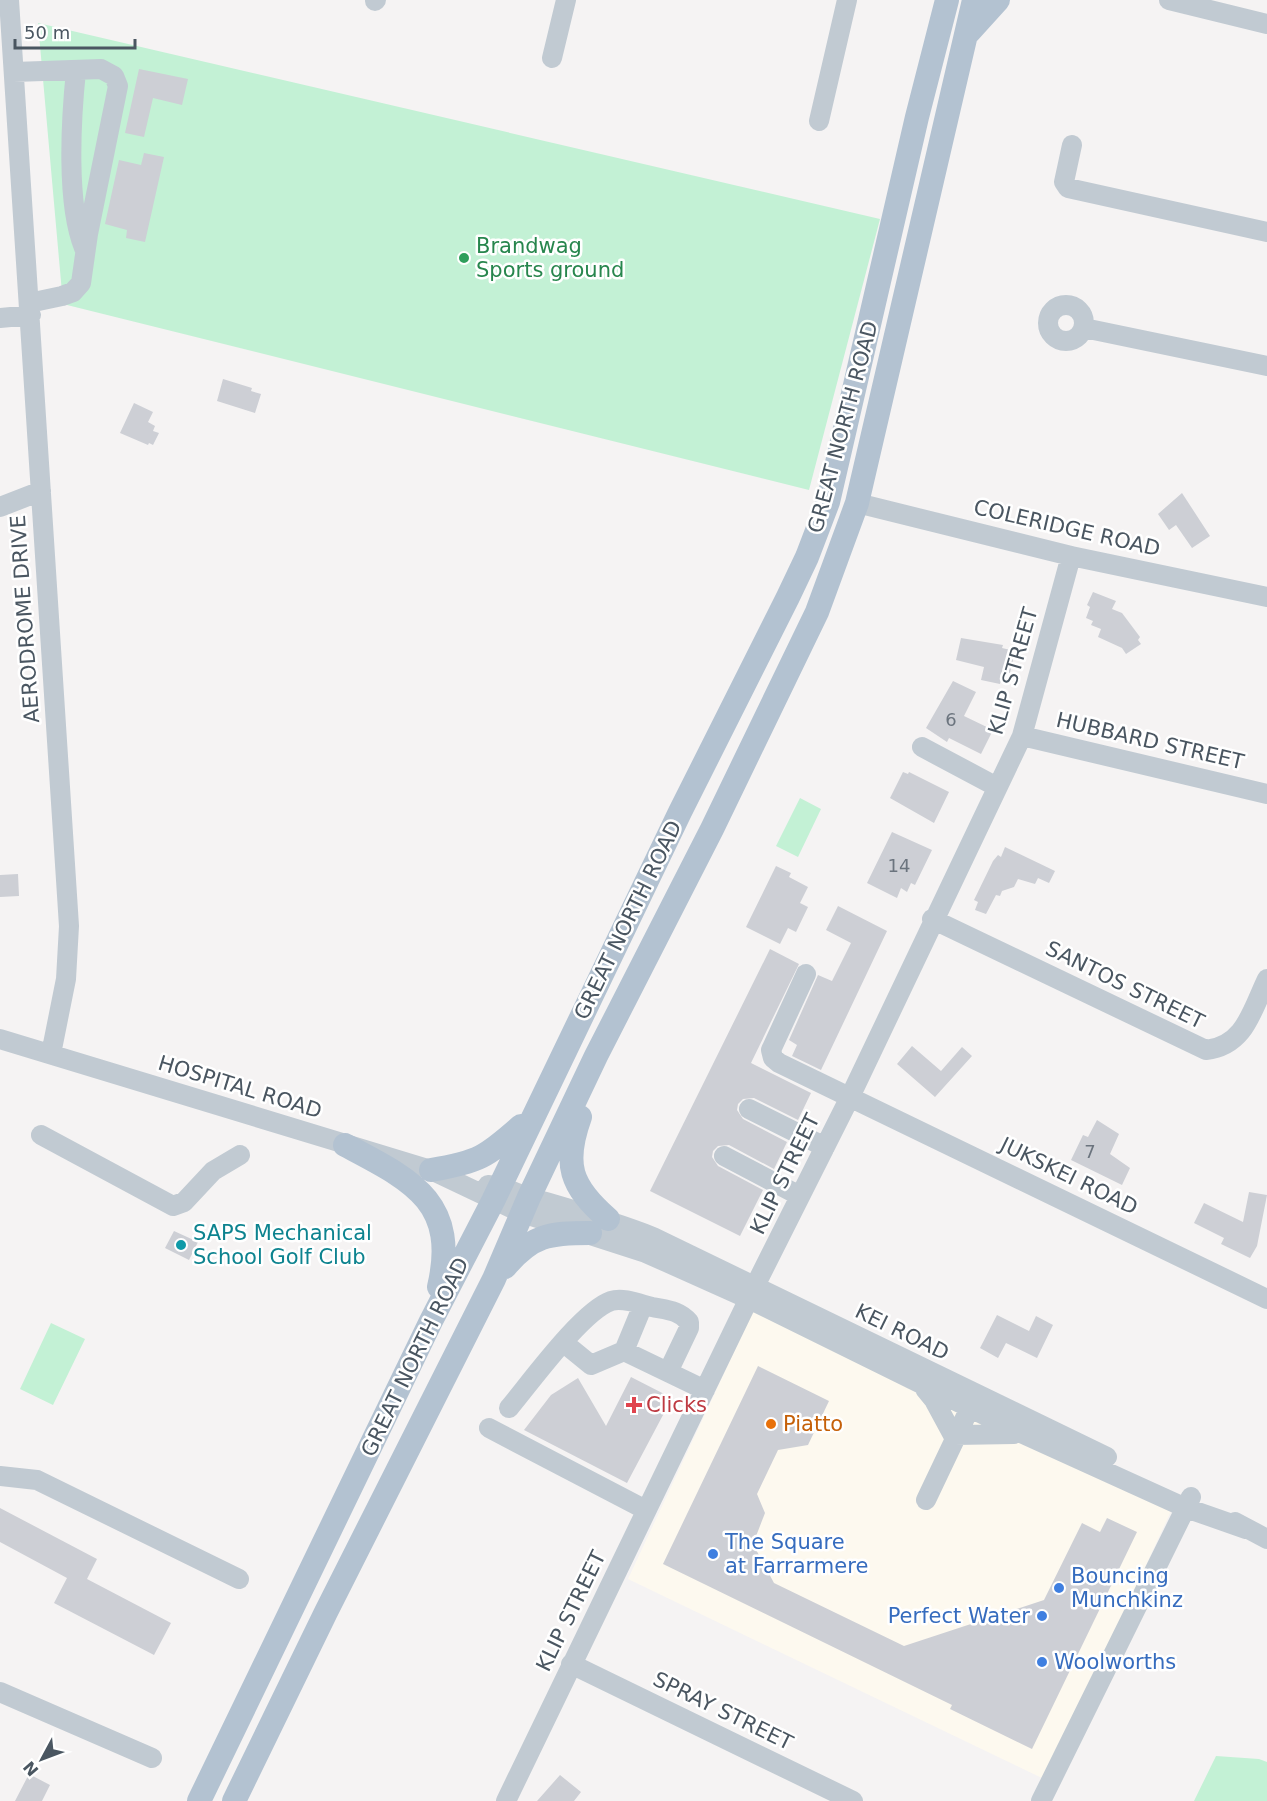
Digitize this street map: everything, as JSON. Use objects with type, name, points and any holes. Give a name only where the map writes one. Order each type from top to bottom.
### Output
[{"type":"main road","points":[[932,0],[934,54]]},
{"type":"main road","name":"GREAT NORTH ROAD","points":[[199,1801],[431,1321],[788,597],[819,527],[860,366],[916,117],[947,0]]},
{"type":"main road","name":"GREAT NORTH ROAD","points":[[234,1801],[326,1612],[494,1279],[596,1056],[712,829],[817,612],[857,502],[974,0]]},
{"type":"main road","points":[[967,34],[998,0]]},
{"type":"main road","points":[[494,1279],[529,1243],[557,1233],[599,1226],[574,1180],[570,1157],[596,1056]]},
{"type":"main road","points":[[431,1170],[482,1158],[501,1146],[531,1118]]},
{"type":"main road","points":[[345,1145],[408,1180],[426,1198],[437,1217],[443,1235],[446,1258],[431,1321]]},
{"type":"main road","points":[[297,1596],[326,1612]]},
{"type":"street","name":"AERODROME DRIVE","points":[[9,0],[69,926],[66,979],[51,1054]]},
{"type":"street","points":[[552,58],[566,0]]},
{"type":"street","points":[[819,121],[847,0]]},
{"type":"street","points":[[1169,0],[1267,24]]},
{"type":"street","points":[[0,318],[62,296],[77,288],[83,278],[118,86],[114,76],[107,70],[14,72]]},
{"type":"street","points":[[76,71],[71,134],[76,226],[86,253]]},
{"type":"street","points":[[1072,145],[1064,182],[1068,188],[1267,232]]},
{"type":"street","points":[[1084,328],[1267,366]]},
{"type":"street","points":[[0,507],[41,491]]},
{"type":"street","name":"COLERIDGE ROAD","points":[[857,502],[1071,556],[1267,597]]},
{"type":"street","name":"KLIP STREET","points":[[506,1801],[752,1292],[850,1097],[932,919],[1022,736],[1071,556]]},
{"type":"street","name":"HUBBARD STREET","points":[[1022,736],[1267,794]]},
{"type":"street","points":[[922,747],[997,787]]},
{"type":"street","name":"SANTOS STREET","points":[[932,919],[1206,1050],[1219,1049],[1232,1043],[1241,1032],[1267,979]]},
{"type":"street","name":"JUKSKEI ROAD","points":[[807,974],[771,1050],[772,1058],[779,1064],[1267,1299]]},
{"type":"street","name":"HOSPITAL ROAD","points":[[0,1039],[431,1170],[526,1205]]},
{"type":"street","points":[[749,1109],[825,1147]]},
{"type":"street","points":[[40,1135],[173,1206],[184,1202],[219,1167],[240,1155]]},
{"type":"street","points":[[724,1156],[801,1196]]},
{"type":"street","name":"KEI ROAD","points":[[526,1205],[599,1226],[684,1269],[752,1292],[973,1401],[1267,1539]]},
{"type":"street","name":"KEI ROAD","points":[[752,1292],[922,1385],[973,1401],[1023,1434],[1188,1503]]},
{"type":"street","points":[[509,1408],[564,1343],[594,1313],[611,1301],[623,1300],[678,1312],[689,1322],[689,1328],[668,1372]]},
{"type":"street","points":[[564,1343],[591,1365],[624,1351],[643,1305]]},
{"type":"street","points":[[624,1351],[705,1390]]},
{"type":"street","points":[[922,1385],[934,1400],[955,1436]]},
{"type":"street","points":[[926,1500],[973,1401]]},
{"type":"street","points":[[489,1428],[646,1510]]},
{"type":"street","points":[[955,1436],[991,1432],[1023,1434]]},
{"type":"street","points":[[0,1476],[37,1480],[239,1579]]},
{"type":"street","points":[[1041,1801],[1188,1503]]},
{"type":"street","name":"SPRAY STREET","points":[[572,1664],[853,1801]]},
{"type":"street","points":[[0,1692],[152,1758]]},
{"type":"shaded area","name":"The Square at Farrarmere","points":[[756,1305],[1172,1509],[1046,1780],[628,1579]]},
{"type":"green space","name":"Brandwag Sports ground","points":[[38,23],[880,219],[809,490],[63,304]]},
{"type":"green space","points":[[800,798],[821,809],[798,857],[776,846]]},
{"type":"green space","points":[[51,1323],[85,1339],[53,1405],[20,1389]]},
{"type":"green space","points":[[1216,1756],[1259,1759],[1267,1762],[1267,1801],[1194,1801]]},
{"type":"building","points":[[139,69],[188,79],[182,105],[153,98],[144,137],[125,133]]},
{"type":"building","points":[[144,153],[164,157],[145,242],[126,238],[127,230],[105,224],[119,160],[141,165]]},
{"type":"building","points":[[223,379],[252,388],[251,391],[261,394],[255,413],[217,401]]},
{"type":"building","points":[[134,403],[153,412],[148,422],[155,426],[153,431],[159,433],[153,445],[120,433]]},
{"type":"building","points":[[1182,493],[1210,536],[1192,548],[1176,525],[1169,530],[1158,514]]},
{"type":"building","points":[[1093,592],[1116,601],[1112,609],[1122,613],[1140,637],[1138,640],[1141,644],[1126,654],[1122,648],[1098,637],[1101,629],[1091,625],[1093,621],[1086,618],[1090,607],[1087,605]]},
{"type":"building","points":[[961,638],[1003,645],[1002,648],[1015,651],[1010,673],[1003,671],[1000,684],[981,680],[984,667],[956,660]]},
{"type":"building","points":[[953,681],[976,692],[964,716],[993,730],[981,754],[949,738],[947,742],[926,728]]},
{"type":"building","points":[[903,772],[908,774],[909,772],[949,792],[934,823],[890,798]]},
{"type":"building","points":[[892,832],[932,850],[915,885],[911,883],[907,892],[901,888],[897,898],[867,883]]},
{"type":"building","points":[[1005,847],[1055,871],[1049,883],[1038,878],[1035,884],[1018,879],[1014,887],[1002,891],[1000,896],[996,895],[986,914],[975,910],[978,902],[974,900],[993,861],[998,855],[1001,857]]},
{"type":"building","points":[[776,866],[791,873],[789,877],[808,887],[800,903],[808,907],[796,932],[788,928],[780,944],[746,927]]},
{"type":"building","points":[[18,874],[19,896],[0,897],[0,875]]},
{"type":"building","points":[[838,906],[887,931],[821,1070],[792,1056],[797,1045],[789,1040],[818,975],[832,981],[851,943],[826,930]]},
{"type":"building","points":[[770,949],[799,964],[751,1063],[811,1093],[798,1120],[754,1098],[743,1099],[738,1104],[737,1110],[743,1119],[787,1142],[774,1169],[729,1145],[718,1146],[713,1151],[712,1157],[718,1166],[763,1190],[740,1236],[650,1191]]},
{"type":"building","points":[[912,1046],[941,1071],[962,1047],[972,1056],[935,1097],[897,1064]]},
{"type":"building","points":[[1097,1120],[1119,1134],[1110,1154],[1130,1168],[1122,1185],[1071,1160],[1083,1135],[1088,1137]]},
{"type":"building","points":[[1249,1192],[1267,1195],[1257,1246],[1250,1258],[1221,1244],[1224,1238],[1194,1223],[1204,1203],[1243,1222]]},
{"type":"building","name":"SAPS Mechanical School Golf Club","points":[[174,1231],[198,1242],[189,1260],[165,1248]]},
{"type":"building","points":[[997,1315],[1029,1331],[1036,1316],[1053,1325],[1037,1358],[1006,1343],[998,1358],[980,1348]]},
{"type":"building","name":"The Square at Farrarmere","points":[[758,1366],[829,1401],[808,1445],[778,1450],[757,1494],[765,1513],[753,1544],[774,1583],[904,1646],[1044,1600],[1082,1523],[1100,1532],[1107,1518],[1137,1532],[1032,1749],[950,1709],[952,1705],[663,1564]]},
{"type":"building","points":[[631,1377],[672,1398],[627,1483],[524,1430],[551,1395],[578,1378],[606,1426]]},
{"type":"building","points":[[0,1508],[97,1559],[87,1579],[171,1623],[154,1655],[54,1603],[67,1578],[0,1542]]},
{"type":"building","points":[[29,1774],[50,1785],[42,1801],[15,1801]]},
{"type":"building","points":[[560,1775],[581,1792],[574,1801],[537,1801]]},
{"type":"place","name":"Brandwag Sports ground","points":[[464,258]]},
{"type":"place","name":"SAPS Mechanical School Golf Club","points":[[181,1245]]},
{"type":"place","name":"Clicks","points":[[634,1405]]},
{"type":"place","name":"Piatto","points":[[771,1424]]},
{"type":"place","name":"The Square at Farrarmere","points":[[713,1554]]},
{"type":"place","name":"Bouncing Munchkinz","points":[[1059,1588]]},
{"type":"place","name":"Perfect Water","points":[[1042,1616]]},
{"type":"place","name":"Woolworths","points":[[1042,1662]]}]
